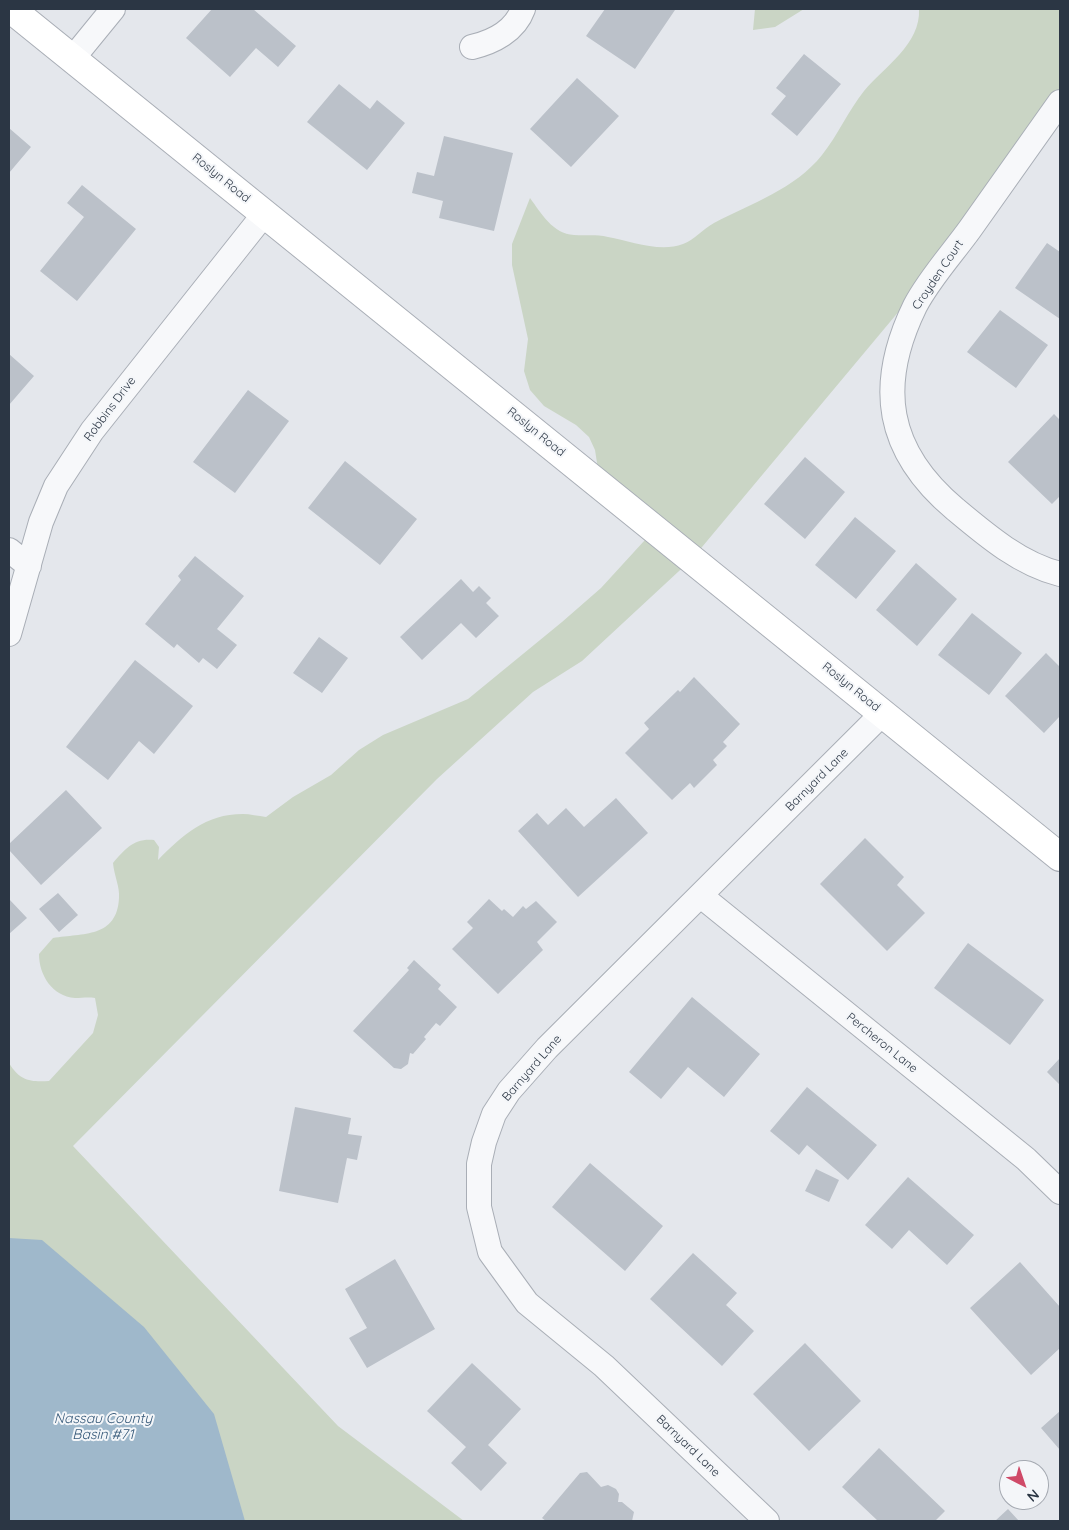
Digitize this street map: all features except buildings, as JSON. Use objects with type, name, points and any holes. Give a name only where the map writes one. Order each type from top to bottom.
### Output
[{"type":"main road","name":"Roslyn Road","points":[[11,9],[1060,857]]},
{"type":"street","points":[[73,58],[113,9]]},
{"type":"street","points":[[472,47],[485,44],[500,36],[512,26],[523,9]]},
{"type":"street","name":"Croyden Court","points":[[1060,102],[916,305],[899,345],[891,384],[894,418],[901,439],[918,471],[938,494],[988,537],[1036,564],[1060,574]]},
{"type":"street","name":"Robbins Drive","points":[[9,634],[46,506],[70,463],[112,404],[265,213]]},
{"type":"street","points":[[9,550],[29,566]]},
{"type":"street","name":"Barnyard Lane","points":[[767,1521],[604,1366],[527,1303],[490,1252],[479,1207],[480,1164],[484,1142],[494,1114],[509,1091],[547,1048],[883,713]]},
{"type":"street","name":"Percheron Lane","points":[[701,896],[1026,1159],[1060,1192]]},
{"type":"green space","points":[[755,9],[804,9],[775,27],[753,30]]},
{"type":"green space","points":[[919,9],[1060,9],[1060,88],[910,298],[692,559],[582,661],[533,692],[437,779],[73,1146],[338,1426],[464,1521],[9,1521],[9,1063],[21,1077],[36,1081],[49,1081],[93,1033],[98,1015],[95,998],[67,996],[54,989],[48,983],[41,969],[39,954],[53,938],[87,934],[105,927],[112,920],[117,911],[119,898],[113,863],[130,846],[141,841],[154,840],[159,847],[158,860],[186,834],[206,822],[229,815],[246,814],[266,817],[293,797],[331,775],[359,750],[383,735],[468,699],[601,588],[655,529],[600,482],[595,450],[589,437],[576,425],[544,406],[530,390],[524,371],[528,339],[512,265],[512,244],[530,198],[548,222],[567,234],[603,236],[655,247],[683,244],[714,223],[786,186],[811,167],[828,147],[864,91],[908,44],[918,22]]},
{"type":"water","name":"Nassau County Basin #71","points":[[9,1238],[42,1240],[144,1327],[214,1414],[245,1521],[9,1521]]}]
